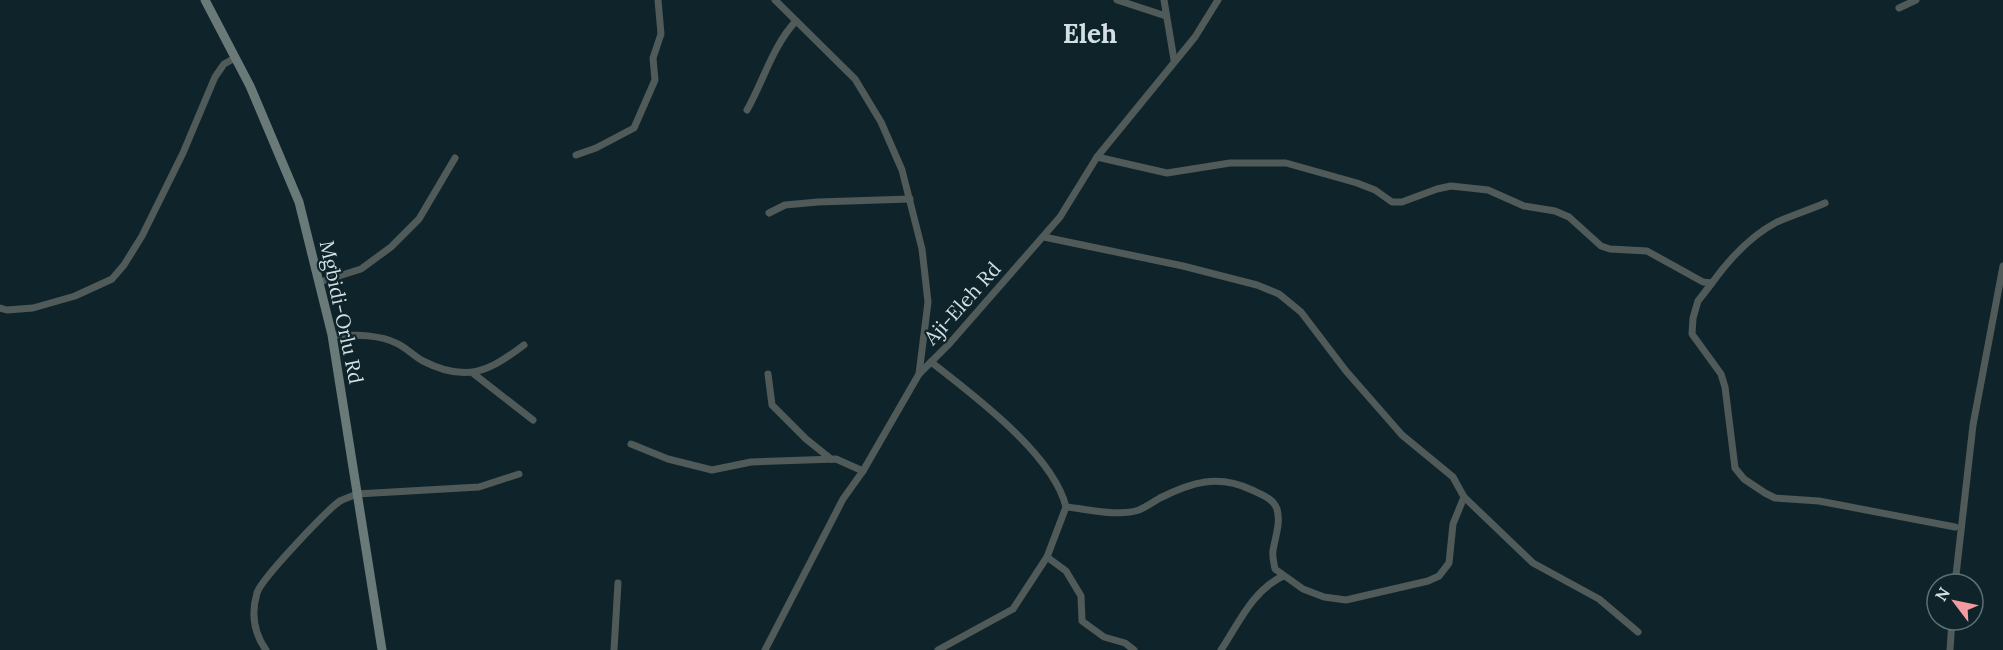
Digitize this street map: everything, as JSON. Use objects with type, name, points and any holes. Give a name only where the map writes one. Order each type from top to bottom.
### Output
[{"type":"main road","name":"Mgbidi-Orlu Rd","points":[[205,0],[250,86],[298,202],[320,282],[332,335],[382,650]]},
{"type":"street","points":[[576,155],[596,148],[634,128],[655,80],[653,58],[661,34],[658,0]]},
{"type":"street","points":[[775,0],[855,79],[881,122],[902,170],[922,249],[927,302],[919,375]]},
{"type":"street","points":[[1117,0],[1166,16]]},
{"type":"street","points":[[1164,0],[1174,60]]},
{"type":"street","name":"Aji-Eleh Rd","points":[[765,650],[843,499],[863,471],[919,375],[1060,217],[1097,157],[1195,37],[1218,0]]},
{"type":"street","points":[[1899,8],[1916,0]]},
{"type":"street","points":[[747,110],[785,33],[796,21]]},
{"type":"street","points":[[0,308],[7,310],[33,308],[75,296],[112,279],[124,265],[142,236],[183,153],[214,77],[224,64],[235,58]]},
{"type":"street","points":[[1097,157],[1167,173],[1230,163],[1286,163],[1357,183],[1375,190],[1392,202],[1402,202],[1451,186],[1488,189],[1524,206],[1555,211],[1569,217],[1601,246],[1610,249],[1647,251],[1703,282],[1712,283]]},
{"type":"street","points":[[320,282],[361,269],[391,247],[419,219],[455,158]]},
{"type":"street","points":[[769,213],[785,205],[910,198]]},
{"type":"street","points":[[1825,203],[1776,223],[1756,235],[1732,258],[1698,302],[1693,318],[1692,334],[1721,374],[1725,387],[1735,468],[1744,479],[1775,498],[1819,501],[1955,527]]},
{"type":"street","points":[[1044,237],[1183,266],[1257,285],[1279,294],[1301,312],[1346,371],[1402,435],[1453,477],[1464,497],[1533,563],[1599,599],[1638,632]]},
{"type":"street","points":[[1956,572],[1973,425],[2003,266]]},
{"type":"street","points":[[332,335],[359,334],[395,342],[422,361],[446,370],[474,374],[533,420]]},
{"type":"street","points":[[474,374],[506,359],[524,345]]},
{"type":"street","points":[[931,362],[1038,456],[1062,493],[1066,507],[1047,558],[1013,609],[938,650]]},
{"type":"street","points":[[768,374],[772,405],[806,439],[831,459]]},
{"type":"street","points":[[631,444],[668,459],[712,470],[751,462],[836,459],[863,471]]},
{"type":"street","points":[[266,650],[255,628],[257,591],[282,560],[340,501],[357,494],[479,488],[519,474]]},
{"type":"street","points":[[1066,507],[1122,512],[1139,510],[1178,490],[1204,481],[1224,482],[1246,487],[1274,502],[1278,512],[1273,552],[1275,569],[1303,589],[1323,597],[1346,600],[1428,581],[1439,576],[1449,563],[1453,524],[1464,497]]},
{"type":"street","points":[[1047,558],[1066,571],[1081,596],[1082,621],[1104,637],[1125,643],[1134,650]]},
{"type":"street","points":[[1221,650],[1251,602],[1269,585],[1283,576]]},
{"type":"street","points":[[614,650],[618,583]]},
{"type":"street","points":[[1950,650],[1951,632]]},
{"type":"district","name":"Eleh","points":[[1090,33]]}]
